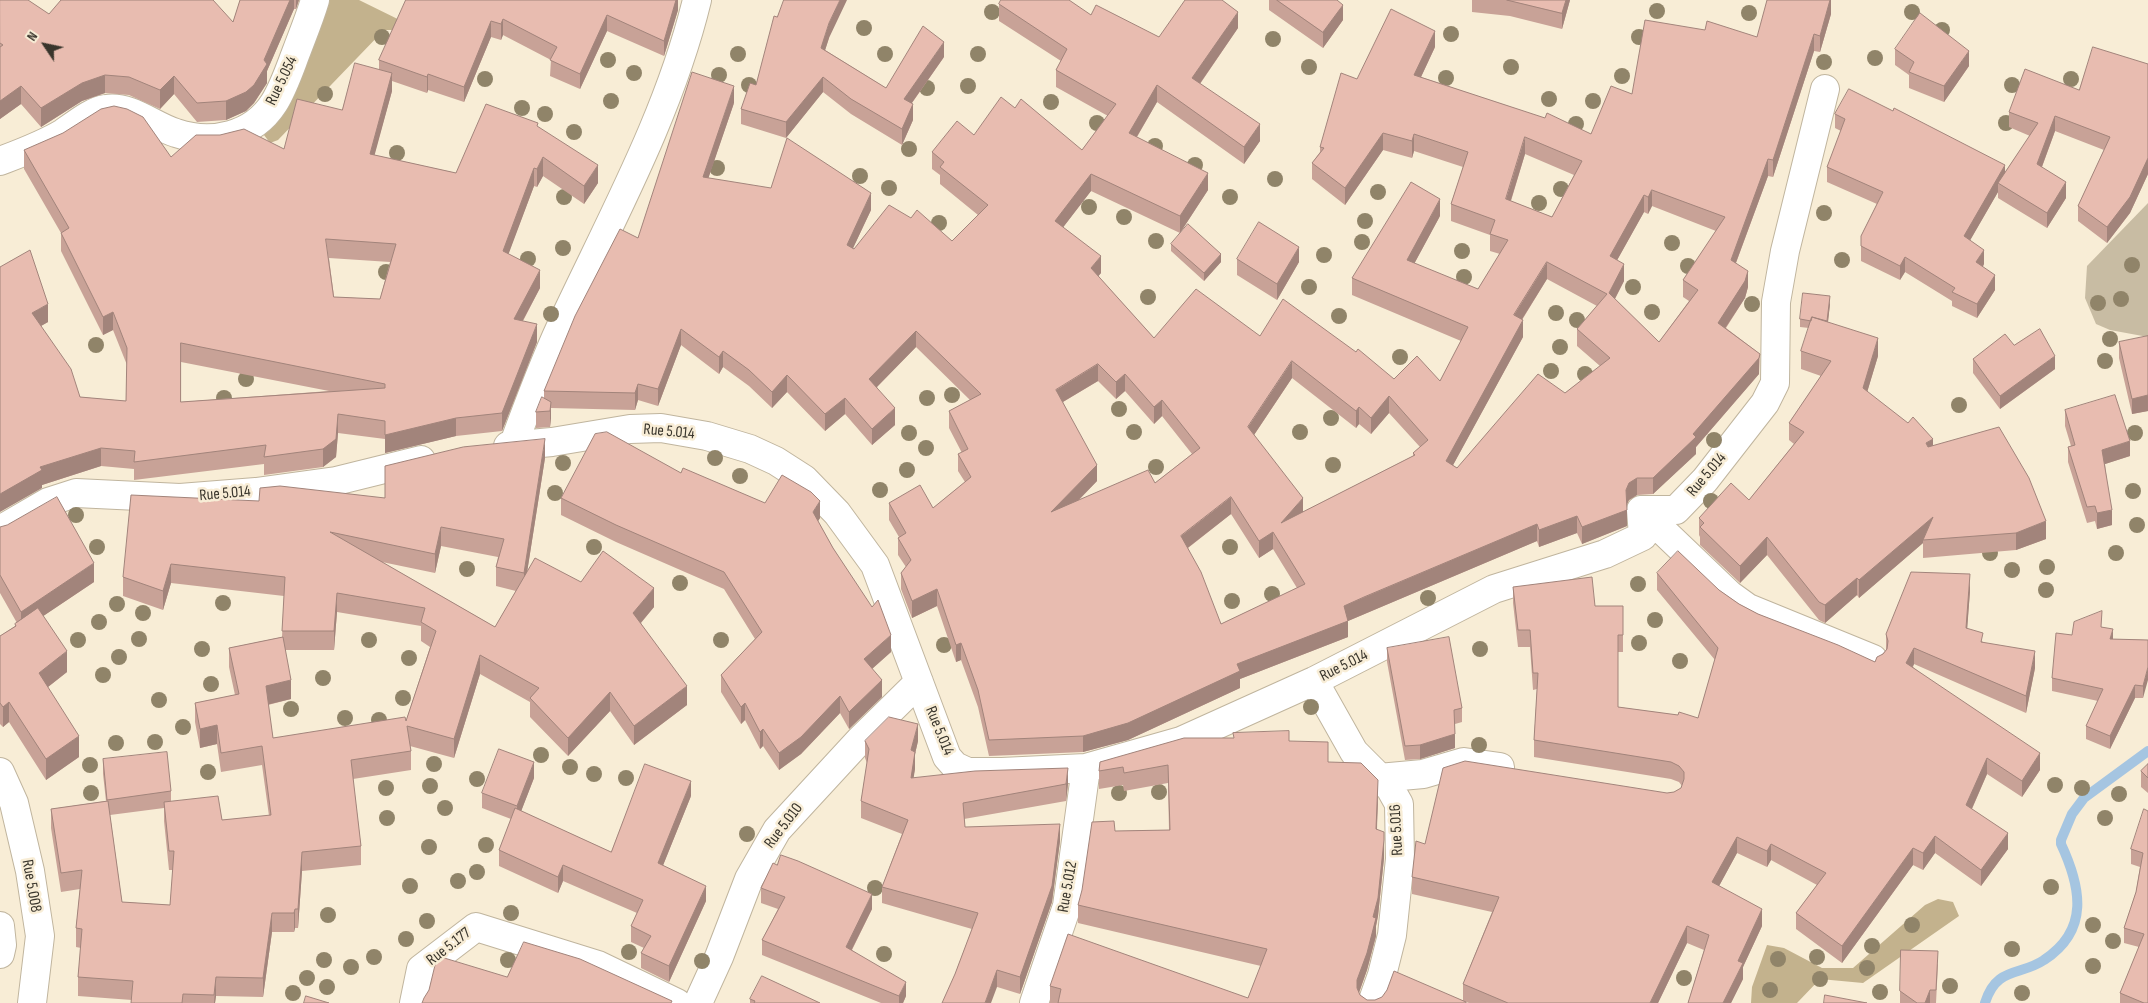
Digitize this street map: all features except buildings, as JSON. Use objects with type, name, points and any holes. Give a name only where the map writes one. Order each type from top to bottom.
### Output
[{"type":"street","name":"Rue 5.054","points":[[0,161],[22,153],[61,134],[104,109],[124,110],[171,132],[204,139],[223,138],[241,132],[260,119],[274,104],[285,81],[315,0]]},
{"type":"street","name":"Rue 5.014","points":[[697,0],[687,42],[654,128],[621,203],[560,328],[536,383],[500,447],[630,429],[661,428],[707,436],[750,449],[776,461],[804,479],[837,513],[876,566],[947,757],[955,766],[968,772],[1086,768],[1181,741],[1314,681],[1494,589],[1605,554],[1643,536],[1641,510],[1676,510],[1705,480],[1764,403],[1775,384],[1776,302],[1785,251],[1825,89]]},
{"type":"street","name":"Rue 5.014","points":[[0,530],[48,502],[76,493],[180,498],[256,492],[336,481],[441,455]]},
{"type":"street","points":[[1641,510],[1714,580],[1748,608],[1873,659]]},
{"type":"street","name":"Rue 5.016","points":[[1314,681],[1354,752],[1394,794],[1399,804],[1400,859],[1392,935],[1382,975],[1372,1003]]},
{"type":"street","name":"Rue 5.010","points":[[698,1003],[719,957],[749,879],[777,830],[860,740],[919,682]]},
{"type":"street","points":[[1379,778],[1423,774],[1464,762],[1523,771]]},
{"type":"street","name":"Rue 5.012","points":[[1034,1003],[1068,906],[1086,768]]},
{"type":"street","name":"Rue 5.008","points":[[0,772],[14,803],[30,871],[40,936],[32,1003]]},
{"type":"street","points":[[0,926],[0,954]]},
{"type":"street","name":"Rue 5.177","points":[[414,1003],[421,970],[476,927],[598,965],[677,1003]]},
{"type":"shaded area","points":[[316,0],[359,0],[420,30],[384,30],[278,140],[270,143],[258,127]]},
{"type":"shaded area","points":[[2148,203],[2148,337],[2110,330],[2096,324],[2085,298],[2087,266]]},
{"type":"shaded area","points":[[1938,899],[1953,902],[1959,916],[1863,983],[1820,979],[1797,1003],[1751,1003],[1752,987],[1767,945],[1784,948],[1822,968],[1853,968],[1925,905]]},
{"type":"waterway","points":[[1985,1003],[1990,991],[2002,977],[2044,960],[2059,948],[2069,935],[2075,921],[2077,892],[2061,840],[2072,814],[2084,798],[2148,751]]}]
